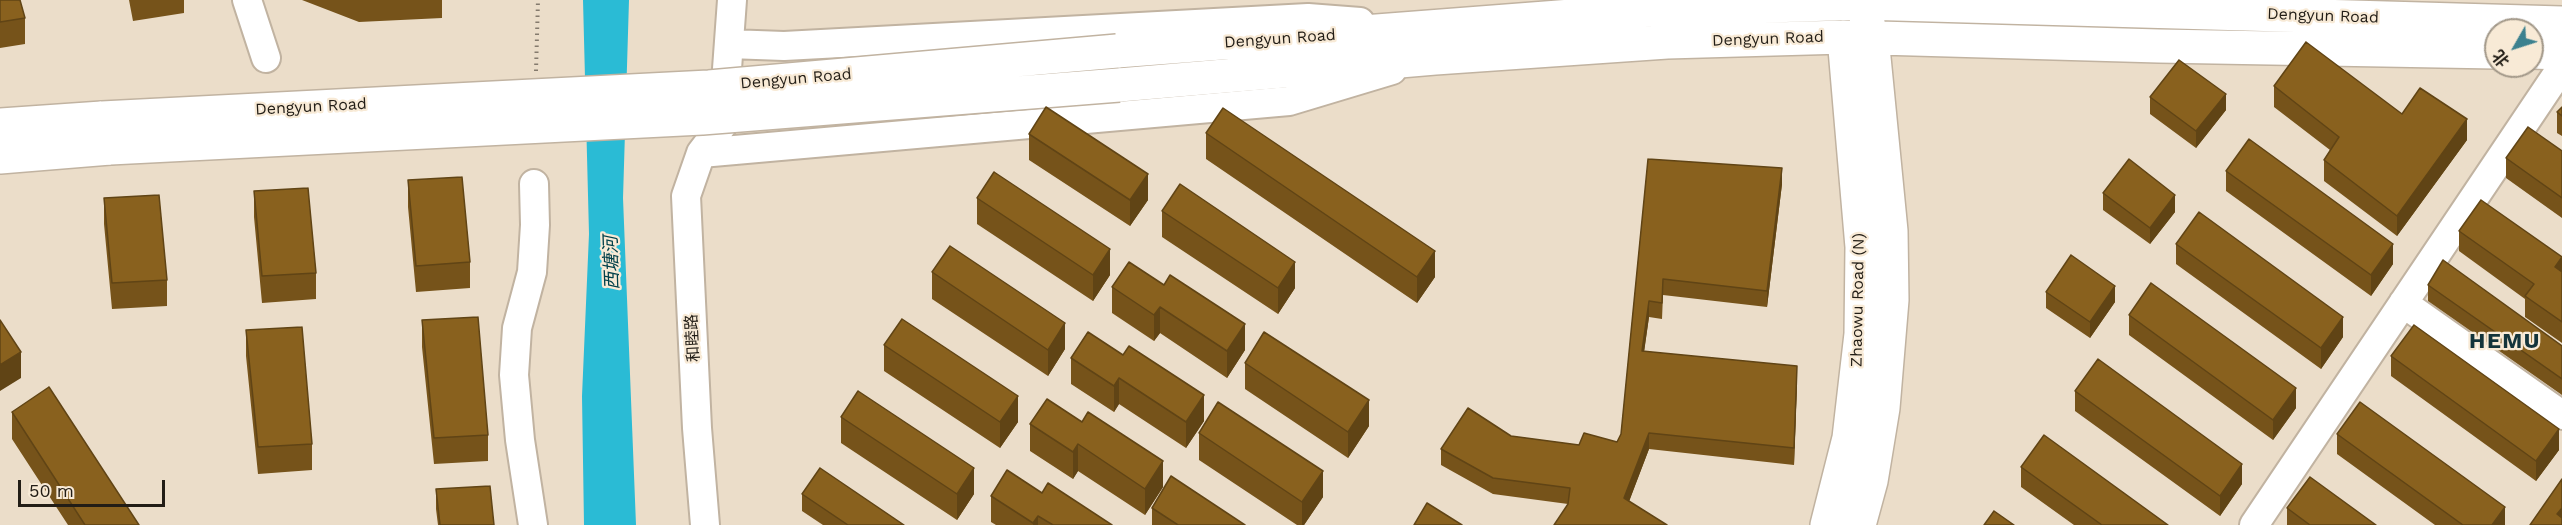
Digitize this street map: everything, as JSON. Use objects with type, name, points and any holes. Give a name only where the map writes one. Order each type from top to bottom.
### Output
[{"type":"main road","name":"Dengyun Road","points":[[0,125],[106,133],[702,118],[1119,85],[1436,43],[1648,10],[1862,2],[2562,23]]},
{"type":"main road","points":[[1858,37],[1862,2]]},
{"type":"main road","name":"Dengyun Road","points":[[0,157],[106,133],[709,87],[1117,51],[1436,43],[1667,42],[1858,37],[2159,46],[2484,52]]},
{"type":"main road","name":"Zhaowu Road (N)","points":[[1827,525],[1849,438],[1861,334],[1862,247],[1858,37]]},
{"type":"main road","name":"Zhaowu Road (N)","points":[[1858,37],[1891,231],[1892,300],[1883,408],[1871,481],[1859,525]]},
{"type":"main road","points":[[2544,52],[2562,53]]},
{"type":"street","points":[[247,0],[266,58]]},
{"type":"street","points":[[732,0],[729,44],[784,46],[1308,18],[1436,43]]},
{"type":"street","points":[[702,153],[1288,101],[1436,43]]},
{"type":"street","name":"和睦路","points":[[705,525],[697,428],[686,196],[702,153],[723,124],[729,44]]},
{"type":"street","points":[[2254,525],[2562,67]]},
{"type":"street","points":[[533,525],[520,440],[514,375],[517,328],[532,272],[536,225],[534,184]]},
{"type":"street","points":[[2403,303],[2562,415]]},
{"type":"water","name":"西塘河","points":[[583,0],[629,0],[623,198],[636,525],[584,525],[582,396],[589,234]]},
{"type":"building","points":[[0,0],[20,0],[25,18],[0,22]]},
{"type":"building","points":[[2306,42],[2402,114],[2420,88],[2467,119],[2397,216],[2324,160],[2339,137],[2274,86]]},
{"type":"building","points":[[2179,60],[2226,94],[2196,131],[2150,97]]},
{"type":"building","points":[[1046,107],[1148,174],[1130,200],[1029,134]]},
{"type":"building","points":[[1223,108],[1435,251],[1417,277],[1206,133]]},
{"type":"building","points":[[2528,127],[2562,151],[2562,198],[2506,158]]},
{"type":"building","points":[[2249,139],[2393,244],[2371,275],[2226,171]]},
{"type":"building","points":[[1648,159],[1782,168],[1767,291],[1663,279],[1662,303],[1649,301],[1642,351],[1797,366],[1794,448],[1649,433],[1624,498],[1667,525],[1554,525],[1568,504],[1570,488],[1493,478],[1441,449],[1468,408],[1511,436],[1579,445],[1584,433],[1617,442],[1621,434]]},
{"type":"building","points":[[2129,159],[2175,195],[2150,228],[2103,193]]},
{"type":"building","points":[[994,172],[1110,249],[1093,275],[977,198]]},
{"type":"building","points":[[462,177],[470,262],[416,266],[408,180]]},
{"type":"building","points":[[1180,184],[1295,262],[1278,288],[1162,211]]},
{"type":"building","points":[[308,188],[316,273],[262,276],[254,191]]},
{"type":"building","points":[[159,195],[167,280],[112,283],[104,198]]},
{"type":"building","points":[[2481,200],[2562,257],[2555,267],[2562,272],[2562,322],[2525,296],[2534,284],[2459,231]]},
{"type":"building","points":[[2199,212],[2343,317],[2321,348],[2176,244]]},
{"type":"building","points":[[950,246],[1065,323],[1048,350],[932,272]]},
{"type":"building","points":[[2071,255],[2115,286],[2090,322],[2046,292]]},
{"type":"building","points":[[2443,260],[2562,346],[2562,379],[2428,285]]},
{"type":"building","points":[[1129,262],[1164,285],[1170,275],[1245,324],[1227,351],[1160,307],[1154,315],[1112,287]]},
{"type":"building","points":[[2151,283],[2296,388],[2273,420],[2129,315]]},
{"type":"building","points":[[478,317],[488,435],[434,438],[422,320]]},
{"type":"building","points":[[902,319],[1018,396],[1000,422],[884,345]]},
{"type":"building","points":[[0,320],[21,352],[0,365]]},
{"type":"building","points":[[2414,325],[2559,429],[2536,461],[2391,356]]},
{"type":"building","points":[[302,327],[312,444],[258,447],[246,330]]},
{"type":"building","points":[[1088,332],[1123,355],[1129,346],[1204,395],[1186,422],[1119,378],[1114,386],[1071,358]]},
{"type":"building","points":[[1264,332],[1369,400],[1348,432],[1245,363]]},
{"type":"building","points":[[2098,359],[2242,464],[2220,496],[2075,391]]},
{"type":"building","points":[[49,387],[139,525],[85,525],[12,412]]},
{"type":"building","points":[[858,391],[974,468],[957,494],[841,417]]},
{"type":"building","points":[[1047,399],[1082,422],[1088,412],[1163,461],[1145,489],[1078,444],[1073,452],[1030,424]]},
{"type":"building","points":[[1218,402],[1323,471],[1302,502],[1199,433]]},
{"type":"building","points":[[2360,402],[2505,507],[2492,525],[2463,525],[2337,434]]},
{"type":"building","points":[[2044,435],[2168,525],[2102,525],[2021,467]]},
{"type":"building","points":[[820,468],[904,525],[848,525],[802,494]]},
{"type":"building","points":[[1007,470],[1042,493],[1048,483],[1112,525],[1053,525],[1038,516],[1033,523],[991,496]]},
{"type":"building","points":[[1171,476],[1245,525],[1178,525],[1152,508]]},
{"type":"building","points":[[2310,477],[2376,525],[2310,525],[2287,508]]},
{"type":"building","points":[[2562,479],[2562,508],[2557,514],[2562,518],[2562,525],[2530,525]]},
{"type":"building","points":[[490,486],[494,525],[440,525],[436,489]]},
{"type":"building","points":[[1427,503],[1462,525],[1414,525]]},
{"type":"building","points":[[1994,511],[2014,525],[1984,525]]},
{"type":"district","name":"HEMU","points":[[2505,342]]}]
